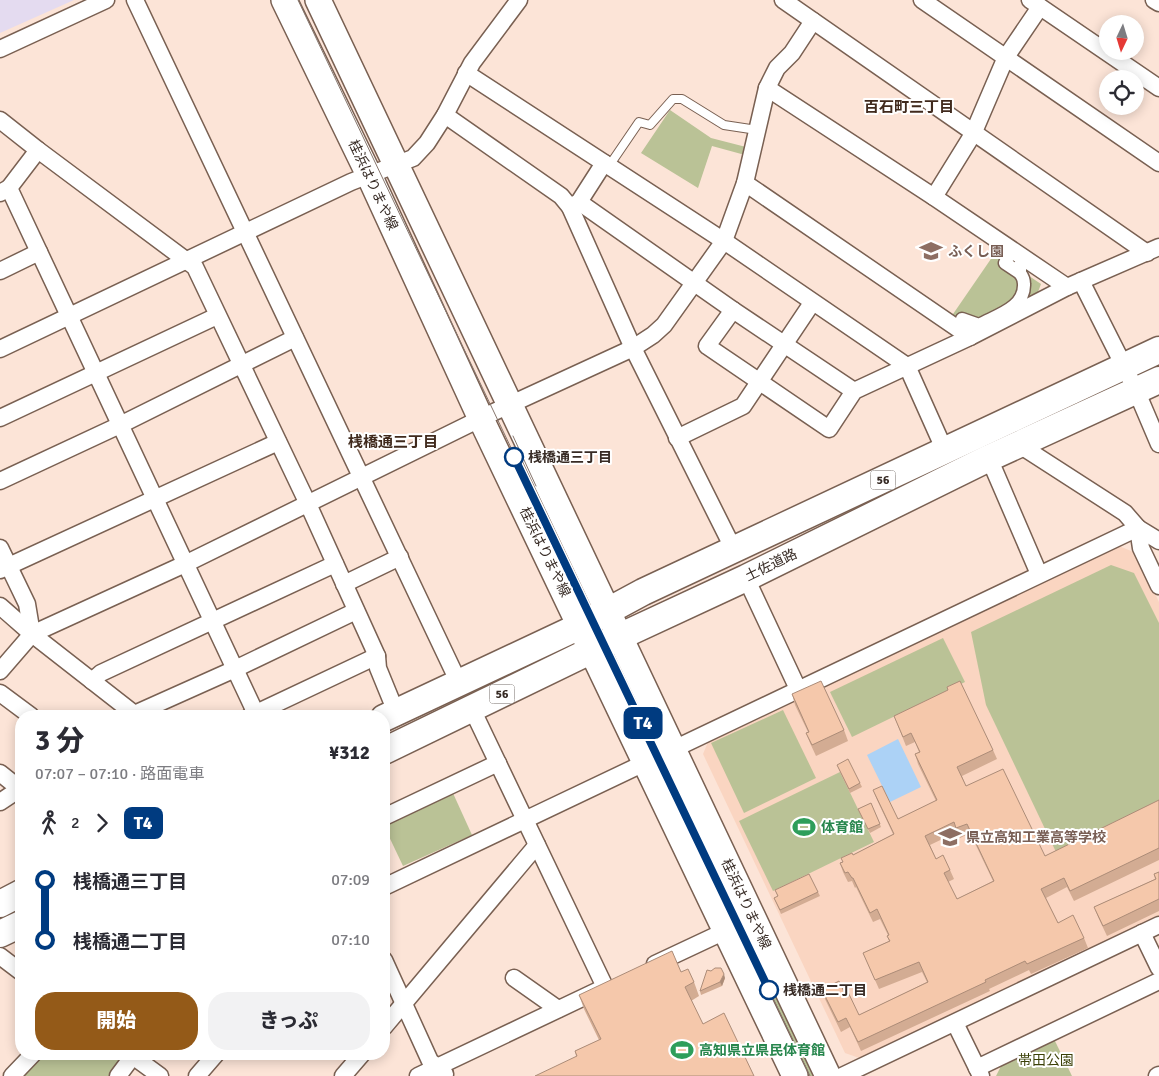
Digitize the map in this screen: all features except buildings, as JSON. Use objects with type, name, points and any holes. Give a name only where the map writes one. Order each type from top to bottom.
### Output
[{"type":"highway","name":"56","points":[[390,715],[580,626],[643,592],[1159,350]]},
{"type":"highway","name":"土佐道路","points":[[390,748],[619,637],[746,578],[1018,444],[1148,385]]},
{"type":"highway","points":[[0,904],[15,896]]},
{"type":"highway","points":[[0,934],[15,927]]},
{"type":"main road","name":"桂浜はりまや線","points":[[284,0],[369,175],[481,419],[795,1076]]},
{"type":"main road","name":"桂浜はりまや線","points":[[318,0],[828,1076]]},
{"type":"street","points":[[0,48],[106,0]]},
{"type":"street","points":[[134,0],[459,683]]},
{"type":"street","points":[[0,349],[350,182],[413,158],[427,143],[445,115],[466,72],[519,0]]},
{"type":"street","points":[[783,0],[973,134],[1153,250]]},
{"type":"street","points":[[922,0],[1159,163]]},
{"type":"street","points":[[1154,0],[1159,4]]},
{"type":"street","points":[[934,198],[973,134],[1006,57],[1035,4],[1159,88]]},
{"type":"street","points":[[0,670],[32,634],[185,564],[481,419],[633,348],[653,336],[664,325],[724,241],[744,183],[767,88],[777,68],[792,53],[813,21]]},
{"type":"street","points":[[466,72],[724,241],[812,303],[907,366],[945,451]]},
{"type":"street","points":[[767,88],[934,198],[1074,284],[1124,366],[1148,385],[1159,444]]},
{"type":"street","points":[[445,115],[574,205],[854,391]]},
{"type":"street","points":[[0,120],[172,252],[186,259],[195,267],[308,504],[377,656],[378,668],[389,710]]},
{"type":"street","points":[[38,150],[4,191],[39,252],[235,669],[252,710]]},
{"type":"street","points":[[574,205],[606,164]]},
{"type":"street","points":[[744,183],[970,337]]},
{"type":"street","points":[[574,205],[633,348],[734,550]]},
{"type":"street","points":[[733,310],[707,346],[829,429],[854,391],[970,337],[1074,284],[1153,250]]},
{"type":"street","points":[[0,271],[39,252]]},
{"type":"street","points":[[962,319],[979,324],[1014,306],[1021,299],[1024,289],[1024,277],[1020,269],[1005,263],[1008,257]]},
{"type":"street","points":[[677,438],[743,406],[812,303]]},
{"type":"street","points":[[0,418],[217,316]]},
{"type":"street","points":[[0,480],[120,425],[295,338]]},
{"type":"street","points":[[4,568],[278,442]]},
{"type":"street","points":[[1018,444],[1125,513],[1138,528],[1158,538]]},
{"type":"street","points":[[989,458],[1039,574]]},
{"type":"street","points":[[390,884],[1138,528]]},
{"type":"street","points":[[1138,528],[1141,548],[1159,586]]},
{"type":"street","points":[[0,548],[4,568],[27,604],[32,634]]},
{"type":"street","points":[[344,584],[400,558]]},
{"type":"street","points":[[92,681],[101,673],[335,564]]},
{"type":"street","points":[[746,578],[798,689]]},
{"type":"street","points":[[0,606],[127,710]]},
{"type":"street","points":[[147,710],[356,610]]},
{"type":"street","points":[[264,710],[377,656]]},
{"type":"street","points":[[0,693],[23,710]]},
{"type":"street","points":[[472,708],[606,987]]},
{"type":"street","points":[[390,814],[498,763]]},
{"type":"street","points":[[0,774],[15,784]]},
{"type":"street","points":[[0,802],[15,792]]},
{"type":"street","points":[[390,1019],[537,845]]},
{"type":"street","points":[[640,971],[753,918]]},
{"type":"street","points":[[842,1076],[1159,925]]},
{"type":"street","points":[[1142,933],[1159,968]]},
{"type":"street","points":[[0,956],[15,967]]},
{"type":"street","points":[[390,974],[430,1060],[442,1072]]},
{"type":"street","points":[[514,978],[558,1009]]},
{"type":"street","points":[[418,1076],[442,1072],[558,1009],[623,979]]},
{"type":"street","points":[[955,1023],[979,1072],[1159,982]]},
{"type":"street","points":[[12,1076],[27,1060]]},
{"type":"street","points":[[118,1076],[129,1060]]},
{"type":"street","points":[[139,1060],[160,1076]]},
{"type":"street","points":[[197,1076],[211,1060]]},
{"type":"street","points":[[343,1076],[357,1060]]},
{"type":"lane","points":[[606,164],[639,122],[650,125],[673,99],[682,99],[724,125],[757,130]]},
{"type":"shaded area","points":[[0,0],[74,0],[0,33]]},
{"type":"shaded area","name":"県立高知工業高等学校","points":[[1119,546],[1136,553],[1159,602],[1159,919],[862,1059],[845,1053],[703,754],[708,742]]},
{"type":"green space","points":[[670,110],[711,138],[746,147],[745,155],[712,146],[698,188],[641,153]]},
{"type":"green space","points":[[995,253],[1041,284],[1038,292],[975,327],[951,317]]},
{"type":"green space","points":[[1111,565],[1134,573],[1159,623],[1159,803],[1056,852],[986,705],[971,632]]},
{"type":"green space","points":[[943,638],[965,682],[852,737],[830,692]]},
{"type":"green space","points":[[633,679],[660,737],[648,742],[621,684]]},
{"type":"green space","points":[[783,710],[816,778],[744,813],[711,743]]},
{"type":"green space","points":[[673,767],[736,899],[725,904],[662,772]]},
{"type":"green space","name":"体育館","points":[[840,772],[874,842],[773,891],[739,821]]},
{"type":"green space","points":[[452,791],[472,835],[403,866],[390,839],[390,819]]},
{"type":"green space","points":[[765,960],[821,1076],[807,1076],[754,965]]},
{"type":"green space","name":"帯田公園","points":[[1054,1039],[1072,1076],[996,1076],[1002,1064]]},
{"type":"green space","points":[[34,1060],[119,1060],[110,1076],[19,1076]]},
{"type":"water","points":[[898,739],[921,787],[890,802],[867,755]]},
{"type":"tram line","points":[[298,0],[810,1076]]},
{"type":"tram line","points":[[513,436],[536,486]]},
{"type":"tram line","name":"T4","points":[[514,457],[769,990]]},
{"type":"place","name":"ふくし園","points":[[931,251]]},
{"type":"place","name":"桟橋通三丁目","points":[[514,457]]},
{"type":"place","name":"体育館","points":[[804,827]]},
{"type":"place","name":"県立高知工業高等学校","points":[[950,837]]},
{"type":"place","name":"桟橋通二丁目","points":[[769,990]]},
{"type":"place","name":"高知県立県民体育館","points":[[682,1050]]},
{"type":"district","name":"百石町三丁目","points":[[909,107]]},
{"type":"district","name":"桟橋通三丁目","points":[[393,442]]}]
